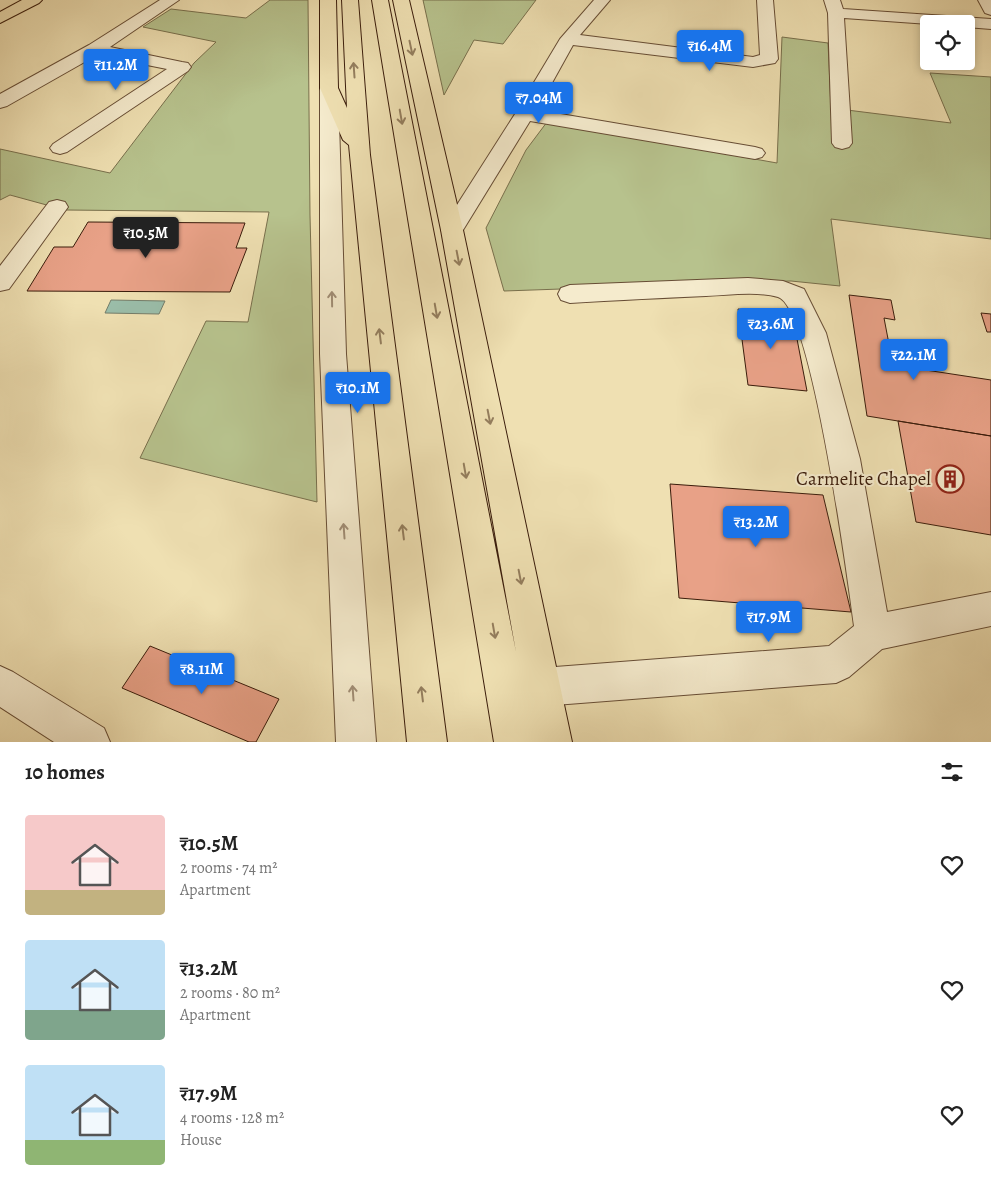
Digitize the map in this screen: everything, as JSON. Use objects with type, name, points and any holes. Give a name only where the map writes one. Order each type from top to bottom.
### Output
[{"type":"main road","points":[[0,18],[34,0]]},
{"type":"main road","points":[[328,0],[329,88],[360,155]]},
{"type":"main road","points":[[350,0],[360,155],[427,742]]},
{"type":"main road","points":[[380,0],[514,742]]},
{"type":"main road","points":[[401,0],[452,230],[552,742]]},
{"type":"street","points":[[0,102],[95,49],[171,0]]},
{"type":"street","points":[[452,230],[525,114],[568,39],[602,0]]},
{"type":"street","points":[[568,39],[752,62],[769,59],[765,0]]},
{"type":"street","points":[[986,0],[991,10]]},
{"type":"street","points":[[842,143],[834,7],[991,24]]},
{"type":"street","points":[[60,148],[182,67],[95,49]]},
{"type":"street","points":[[329,88],[333,354],[356,742]]},
{"type":"street","points":[[525,114],[755,153]]},
{"type":"street","points":[[0,283],[57,207]]},
{"type":"street","points":[[570,294],[748,286],[783,289],[795,295],[812,334],[844,458],[873,633]]},
{"type":"street","points":[[542,687],[836,664],[873,633],[991,609]]},
{"type":"street","points":[[0,685],[90,742]]},
{"type":"green space","points":[[270,0],[308,0],[310,215],[317,502],[140,458],[206,321],[248,322],[269,212],[65,210],[10,195],[0,200],[0,149],[110,173],[194,63],[216,42],[143,27],[171,9],[246,18]]},
{"type":"green space","points":[[423,0],[536,0],[503,44],[474,40],[444,95]]},
{"type":"green space","points":[[782,37],[828,43],[831,108],[951,123],[930,73],[991,77],[991,239],[831,219],[840,286],[791,281],[504,291],[486,228],[526,150],[547,122],[777,163]]},
{"type":"shaded area","points":[[111,300],[165,301],[159,314],[105,313]]},
{"type":"building","points":[[88,222],[245,223],[236,248],[247,248],[230,292],[27,291],[54,247],[73,247]]},
{"type":"building","points":[[849,295],[891,300],[895,320],[884,318],[893,365],[991,380],[991,436],[867,416]]},
{"type":"building","points":[[738,309],[792,313],[807,391],[748,385]]},
{"type":"building","points":[[981,313],[991,314],[991,332],[987,332]]},
{"type":"building","name":"Carmelite Chapel","points":[[898,421],[991,436],[991,535],[916,522]]},
{"type":"building","points":[[670,484],[823,495],[851,612],[679,598]]},
{"type":"building","points":[[150,646],[279,699],[256,742],[249,742],[122,688]]},
{"type":"place","name":"Carmelite Chapel","points":[[950,479]]}]
